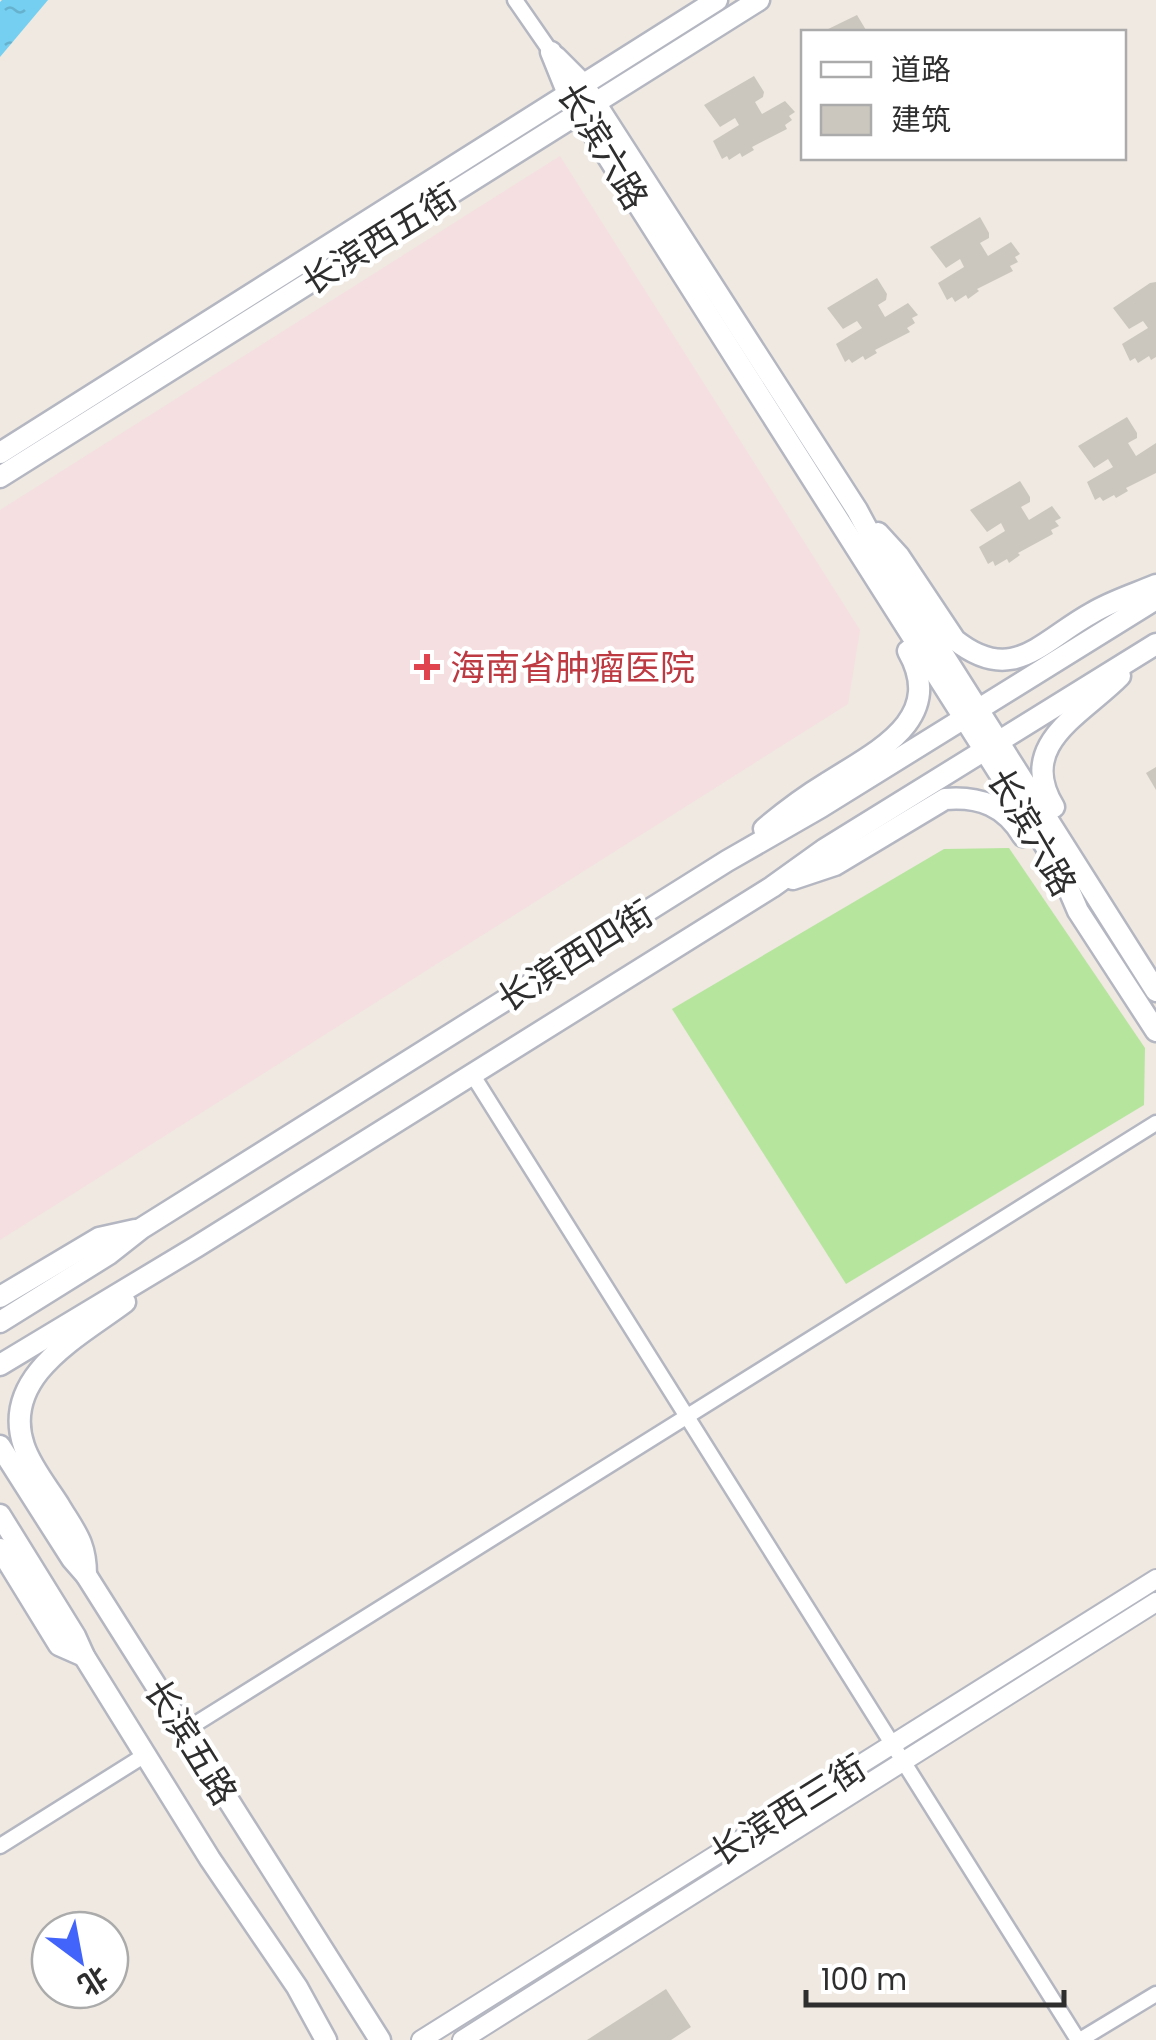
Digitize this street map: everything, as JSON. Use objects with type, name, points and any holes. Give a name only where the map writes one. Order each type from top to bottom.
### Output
[{"type":"main road","name":"长滨西五街","points":[[0,452],[717,0]]},
{"type":"main road","name":"长滨西五街","points":[[0,477],[759,0]]},
{"type":"main road","name":"长滨六路","points":[[551,52],[848,516],[886,564],[1060,868],[1078,910],[1156,1032]]},
{"type":"main road","points":[[848,516],[899,556],[955,640],[994,660],[1021,658],[1093,612],[1156,585]]},
{"type":"main road","points":[[727,862],[793,804],[899,735],[916,704],[918,670],[863,580],[848,516]]},
{"type":"main road","name":"长滨西四街","points":[[0,1322],[109,1254],[142,1228],[727,862],[1156,599]]},
{"type":"main road","points":[[1098,898],[1084,855],[1044,790],[1044,761],[1058,729],[1094,702],[1149,648]]},
{"type":"main road","name":"长滨西四街","points":[[0,1365],[196,1247],[772,886],[825,848],[1149,648]]},
{"type":"main road","name":"长滨六路","points":[[992,746],[1098,898],[1156,991]]},
{"type":"main road","points":[[772,886],[835,865],[946,798],[966,798],[987,803],[1012,818],[1049,875],[1078,910]]},
{"type":"main road","points":[[0,1298],[98,1238],[142,1228]]},
{"type":"main road","points":[[86,1574],[86,1550],[22,1442],[22,1399],[35,1372],[46,1360],[196,1247]]},
{"type":"main road","name":"长滨五路","points":[[0,1446],[86,1574],[380,2040]]},
{"type":"main road","name":"长滨五路","points":[[0,1515],[84,1656],[220,1875],[278,1958],[326,2040]]},
{"type":"main road","points":[[0,1549],[60,1645],[84,1656]]},
{"type":"street","points":[[515,0],[551,52]]},
{"type":"street","points":[[472,1074],[1079,2040],[1156,1994]]},
{"type":"street","points":[[184,1731],[1156,1123]]},
{"type":"street","name":"长滨西三街","points":[[462,2040],[1156,1579]]},
{"type":"street","name":"长滨西三街","points":[[420,2040],[898,1752],[1156,1602]]},
{"type":"street","points":[[0,1846],[146,1754]]},
{"type":"shaded area","name":"海南省肿瘤医院","points":[[560,156],[860,630],[848,704],[0,1240],[0,510]]},
{"type":"green space","points":[[1009,848],[1145,1048],[1144,1105],[846,1284],[672,1009],[944,849]]},
{"type":"water","points":[[48,0],[0,57],[0,2]]},
{"type":"building","points":[[857,15],[866,30],[826,30]]},
{"type":"building","points":[[754,76],[764,92],[755,102],[762,114],[785,101],[795,112],[789,116],[792,120],[785,125],[787,129],[752,147],[754,150],[742,157],[740,153],[729,160],[727,156],[722,159],[713,141],[739,125],[735,118],[720,127],[704,105]]},
{"type":"building","points":[[980,217],[989,233],[989,238],[980,243],[988,256],[1011,242],[1020,254],[1015,257],[1018,262],[1010,266],[1013,271],[977,289],[968,299],[966,295],[955,302],[952,297],[947,300],[938,283],[964,267],[960,259],[946,268],[930,247]]},
{"type":"building","points":[[877,278],[887,294],[886,300],[878,305],[885,317],[908,303],[918,315],[912,318],[915,323],[907,328],[910,332],[875,350],[877,353],[865,360],[863,356],[852,363],[849,359],[845,362],[836,344],[862,328],[857,321],[843,329],[827,308]]},
{"type":"building","points":[[1156,282],[1156,357],[1151,360],[1149,356],[1138,363],[1135,358],[1130,361],[1122,344],[1148,328],[1143,321],[1129,329],[1113,308]]},
{"type":"building","points":[[1127,417],[1137,433],[1137,438],[1128,443],[1136,456],[1156,443],[1156,473],[1126,488],[1128,491],[1116,498],[1114,495],[1103,501],[1100,497],[1095,500],[1087,482],[1113,467],[1108,459],[1094,468],[1078,446]]},
{"type":"building","points":[[1020,481],[1030,497],[1030,502],[1021,507],[1029,520],[1052,506],[1061,518],[1055,521],[1059,526],[1009,563],[1007,559],[995,566],[993,561],[988,564],[979,547],[1005,531],[1001,523],[987,532],[970,510]]},
{"type":"building","points":[[1156,767],[1156,790],[1146,773]]},
{"type":"building","points":[[666,1989],[691,2027],[671,2040],[587,2040]]},
{"type":"place","name":"海南省肿瘤医院","points":[[427,667]]}]
